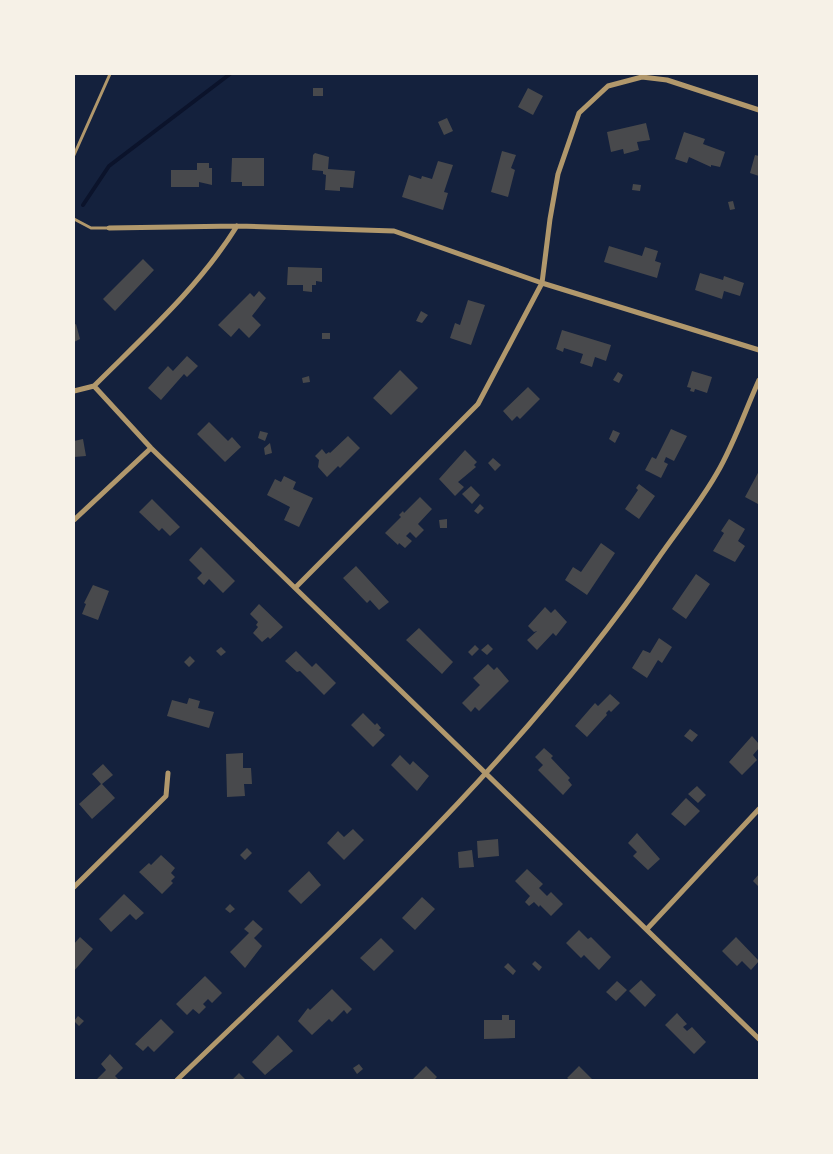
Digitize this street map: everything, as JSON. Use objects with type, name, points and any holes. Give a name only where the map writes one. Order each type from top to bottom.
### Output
[{"type":"street","points":[[296,587],[478,404],[542,283],[558,174],[579,113],[608,86],[642,76],[667,80],[759,110]]},
{"type":"street","points":[[74,391],[94,386],[180,300],[219,255],[237,226]]},
{"type":"street","points":[[109,228],[237,226],[394,232],[542,283],[759,350]]},
{"type":"street","points":[[177,1080],[363,901],[486,775],[565,684],[624,609],[717,473],[759,380]]},
{"type":"street","points":[[94,386],[151,448],[759,1039]]},
{"type":"street","points":[[74,520],[151,448]]},
{"type":"street","points":[[74,887],[166,796],[168,773]]},
{"type":"street","points":[[647,929],[759,809]]},
{"type":"lane","points":[[74,155],[110,74]]},
{"type":"lane","points":[[74,219],[91,228],[109,228]]},
{"type":"building","points":[[313,88],[323,88],[323,96],[313,96]]},
{"type":"building","points":[[528,88],[543,96],[533,115],[518,107]]},
{"type":"building","points":[[447,118],[453,131],[444,135],[438,122]]},
{"type":"building","points":[[646,123],[650,140],[637,142],[639,150],[624,154],[623,149],[611,152],[607,132]]},
{"type":"building","points":[[684,132],[705,139],[703,144],[725,152],[720,167],[711,165],[711,167],[689,157],[687,163],[675,159]]},
{"type":"building","points":[[502,151],[516,155],[511,168],[515,170],[508,197],[491,192]]},
{"type":"building","points":[[315,153],[329,157],[328,169],[355,171],[353,188],[340,187],[340,191],[325,190],[326,175],[323,174],[323,171],[312,170],[313,155]]},
{"type":"building","points":[[755,155],[759,156],[759,176],[750,173]]},
{"type":"building","points":[[232,158],[264,158],[264,186],[242,186],[242,182],[231,182]]},
{"type":"building","points":[[438,161],[453,165],[444,192],[448,193],[443,210],[402,197],[409,175],[421,179],[422,176],[432,179]]},
{"type":"building","points":[[197,163],[209,163],[209,168],[212,168],[212,185],[199,182],[199,187],[171,187],[171,170],[197,170]]},
{"type":"building","points":[[633,184],[641,185],[640,191],[632,190]]},
{"type":"building","points":[[733,201],[735,209],[730,210],[728,202]]},
{"type":"building","points":[[609,246],[642,256],[645,247],[658,251],[655,261],[661,263],[657,278],[604,262]]},
{"type":"building","points":[[143,259],[154,270],[115,311],[103,299]]},
{"type":"building","points":[[288,267],[322,268],[322,282],[316,281],[316,285],[312,285],[312,292],[303,291],[303,285],[287,285]]},
{"type":"building","points":[[700,273],[723,280],[724,276],[744,283],[740,296],[724,291],[722,299],[695,290]]},
{"type":"building","points":[[259,291],[266,298],[252,316],[261,325],[249,338],[239,328],[231,337],[218,325],[250,293],[254,297]]},
{"type":"building","points":[[468,300],[485,305],[471,345],[450,338],[455,323],[460,325]]},
{"type":"building","points":[[421,311],[428,315],[422,323],[416,321]]},
{"type":"building","points":[[76,324],[80,339],[74,342],[74,325]]},
{"type":"building","points":[[562,330],[611,345],[606,361],[595,357],[592,367],[580,363],[583,354],[564,348],[563,352],[556,349]]},
{"type":"building","points":[[322,333],[330,333],[330,339],[322,339]]},
{"type":"building","points":[[187,356],[198,366],[187,377],[184,374],[161,400],[148,388],[168,366],[173,371]]},
{"type":"building","points":[[400,370],[418,388],[391,415],[373,398]]},
{"type":"building","points":[[692,371],[712,377],[707,393],[695,389],[694,392],[690,391],[691,388],[687,387]]},
{"type":"building","points":[[618,372],[623,375],[619,383],[613,380]]},
{"type":"building","points":[[309,376],[310,382],[303,383],[302,378]]},
{"type":"building","points":[[528,387],[540,399],[520,419],[517,416],[512,421],[503,411]]},
{"type":"building","points":[[209,422],[228,441],[232,437],[241,447],[225,462],[197,434]]},
{"type":"building","points":[[671,429],[687,436],[674,461],[666,457],[664,462],[668,464],[661,478],[645,470],[652,457],[656,459]]},
{"type":"building","points":[[613,430],[620,433],[615,443],[609,439]]},
{"type":"building","points":[[260,431],[268,433],[265,441],[258,438]]},
{"type":"building","points":[[348,436],[360,448],[340,468],[338,466],[327,477],[318,467],[319,460],[315,456],[322,449],[326,454],[330,453]]},
{"type":"building","points":[[83,439],[86,456],[74,457],[74,441]]},
{"type":"building","points":[[270,443],[272,453],[265,455],[264,448]]},
{"type":"building","points":[[465,450],[477,462],[474,465],[476,467],[458,482],[464,487],[455,496],[439,479]]},
{"type":"building","points":[[493,458],[501,465],[495,471],[488,463]]},
{"type":"building","points":[[759,471],[759,501],[758,504],[745,497]]},
{"type":"building","points":[[284,476],[296,482],[293,489],[313,498],[299,527],[284,520],[290,507],[267,495],[275,479],[281,482]]},
{"type":"building","points":[[639,484],[655,496],[639,519],[625,509],[638,490],[636,488]]},
{"type":"building","points":[[471,486],[480,495],[472,504],[462,494]]},
{"type":"building","points":[[420,497],[432,509],[418,524],[424,530],[416,538],[410,532],[406,536],[412,541],[405,548],[399,543],[398,545],[385,533],[401,517],[399,515],[403,511],[404,513]]},
{"type":"building","points":[[152,499],[180,527],[170,536],[162,528],[159,531],[139,512]]},
{"type":"building","points":[[480,504],[484,508],[478,514],[474,511]]},
{"type":"building","points":[[447,519],[447,528],[440,528],[439,520]]},
{"type":"building","points":[[729,519],[745,529],[738,541],[745,546],[735,562],[713,551],[724,533],[721,531]]},
{"type":"building","points":[[601,543],[615,553],[587,595],[565,580],[573,567],[581,572]]},
{"type":"building","points":[[201,547],[235,581],[223,593],[209,579],[204,585],[197,578],[202,573],[189,560]]},
{"type":"building","points":[[356,566],[389,602],[379,610],[370,600],[367,603],[343,578]]},
{"type":"building","points":[[696,574],[710,584],[686,619],[672,609]]},
{"type":"building","points":[[93,585],[109,591],[98,620],[82,614],[86,604],[84,603]]},
{"type":"building","points":[[259,604],[283,627],[270,639],[268,637],[262,642],[253,633],[258,627],[256,625],[258,622],[250,614]]},
{"type":"building","points":[[545,607],[551,613],[555,609],[567,622],[556,636],[553,633],[537,650],[527,640],[537,631],[534,632],[528,626]]},
{"type":"building","points":[[419,628],[453,662],[442,674],[406,640]]},
{"type":"building","points":[[659,638],[672,647],[662,663],[658,660],[647,678],[632,668],[643,650],[650,653]]},
{"type":"building","points":[[488,644],[493,649],[487,655],[481,650]]},
{"type":"building","points":[[475,645],[479,649],[472,656],[468,652]]},
{"type":"building","points":[[221,647],[226,652],[221,656],[216,651]]},
{"type":"building","points":[[296,651],[312,667],[316,663],[336,683],[324,695],[300,671],[297,672],[285,661]]},
{"type":"building","points":[[190,656],[195,661],[189,667],[184,662]]},
{"type":"building","points":[[488,664],[494,670],[497,667],[509,681],[479,711],[475,707],[471,712],[462,703],[480,685],[473,678]]},
{"type":"building","points":[[610,694],[620,703],[611,712],[609,710],[606,713],[607,715],[587,737],[575,726],[595,703],[598,706]]},
{"type":"building","points":[[189,698],[200,701],[198,708],[214,712],[209,728],[167,716],[172,700],[187,704]]},
{"type":"building","points":[[363,713],[375,725],[377,723],[381,728],[379,730],[385,735],[373,747],[351,725]]},
{"type":"building","points":[[690,729],[698,735],[692,742],[684,736]]},
{"type":"building","points":[[752,736],[759,744],[759,748],[753,755],[757,760],[742,775],[729,762]]},
{"type":"building","points":[[544,748],[553,756],[551,758],[570,778],[568,780],[572,785],[563,795],[538,770],[543,765],[535,757]]},
{"type":"building","points":[[243,753],[243,768],[251,768],[252,784],[244,784],[245,796],[227,797],[226,754]]},
{"type":"building","points":[[400,755],[410,765],[413,761],[429,776],[417,791],[391,765]]},
{"type":"building","points":[[103,764],[113,775],[102,784],[115,798],[92,819],[79,804],[101,784],[92,774]]},
{"type":"building","points":[[697,786],[706,795],[698,803],[688,794]]},
{"type":"building","points":[[686,798],[700,811],[685,826],[671,814]]},
{"type":"building","points":[[353,829],[364,840],[344,860],[327,843],[338,831],[344,837]]},
{"type":"building","points":[[637,833],[660,859],[648,870],[633,856],[637,852],[628,843]]},
{"type":"building","points":[[498,839],[499,856],[478,858],[477,841]]},
{"type":"building","points":[[247,848],[252,853],[245,860],[240,855]]},
{"type":"building","points":[[472,850],[474,867],[459,868],[458,852]]},
{"type":"building","points":[[161,855],[175,868],[171,873],[175,877],[171,881],[173,883],[162,894],[139,872],[149,863],[151,865]]},
{"type":"building","points":[[527,869],[543,884],[539,888],[547,896],[551,892],[563,904],[551,916],[540,905],[539,907],[534,902],[529,906],[525,902],[530,896],[515,881]]},
{"type":"building","points":[[309,871],[321,885],[301,904],[288,891]]},
{"type":"building","points":[[759,874],[759,887],[753,881]]},
{"type":"building","points":[[124,894],[144,913],[136,920],[130,914],[111,932],[99,919]]},
{"type":"building","points":[[422,897],[435,909],[415,930],[402,918]]},
{"type":"building","points":[[230,904],[235,909],[230,913],[225,909]]},
{"type":"building","points":[[253,920],[263,929],[254,938],[262,946],[245,968],[230,952],[249,933],[244,929]]},
{"type":"building","points":[[579,930],[588,939],[591,937],[611,957],[599,970],[584,955],[581,958],[566,943]]},
{"type":"building","points":[[80,937],[93,949],[74,971],[74,944]]},
{"type":"building","points":[[736,937],[759,961],[751,970],[742,961],[737,966],[722,951]]},
{"type":"building","points":[[381,938],[394,951],[374,971],[360,958]]},
{"type":"building","points":[[535,961],[542,967],[539,971],[532,964]]},
{"type":"building","points":[[508,963],[516,971],[513,975],[504,967]]},
{"type":"building","points":[[205,976],[222,993],[212,1003],[208,999],[203,1004],[206,1007],[199,1014],[193,1009],[187,1015],[176,1004]]},
{"type":"building","points":[[641,980],[656,995],[645,1007],[629,991]]},
{"type":"building","points":[[617,981],[627,990],[616,1001],[606,992]]},
{"type":"building","points":[[332,989],[352,1009],[347,1014],[344,1010],[332,1022],[329,1019],[312,1035],[298,1021],[308,1008],[310,1010]]},
{"type":"building","points":[[677,1013],[687,1024],[683,1027],[687,1031],[692,1027],[706,1042],[694,1054],[665,1025]]},
{"type":"building","points":[[502,1015],[509,1015],[509,1020],[515,1020],[515,1038],[484,1039],[484,1020],[502,1020]]},
{"type":"building","points":[[78,1016],[84,1021],[79,1026],[74,1021]]},
{"type":"building","points":[[161,1019],[174,1032],[154,1052],[148,1046],[143,1051],[135,1044]]},
{"type":"building","points":[[278,1035],[293,1051],[265,1075],[252,1062]]},
{"type":"building","points":[[110,1054],[123,1068],[115,1076],[119,1080],[96,1080],[106,1070],[101,1064]]},
{"type":"building","points":[[359,1064],[363,1069],[357,1074],[353,1068]]},
{"type":"building","points":[[426,1066],[437,1077],[434,1080],[412,1080]]},
{"type":"building","points":[[579,1066],[593,1080],[570,1080],[567,1078]]},
{"type":"building","points":[[239,1073],[246,1080],[232,1080]]},
{"type":"waterway","points":[[83,205],[109,166],[230,74]]}]
